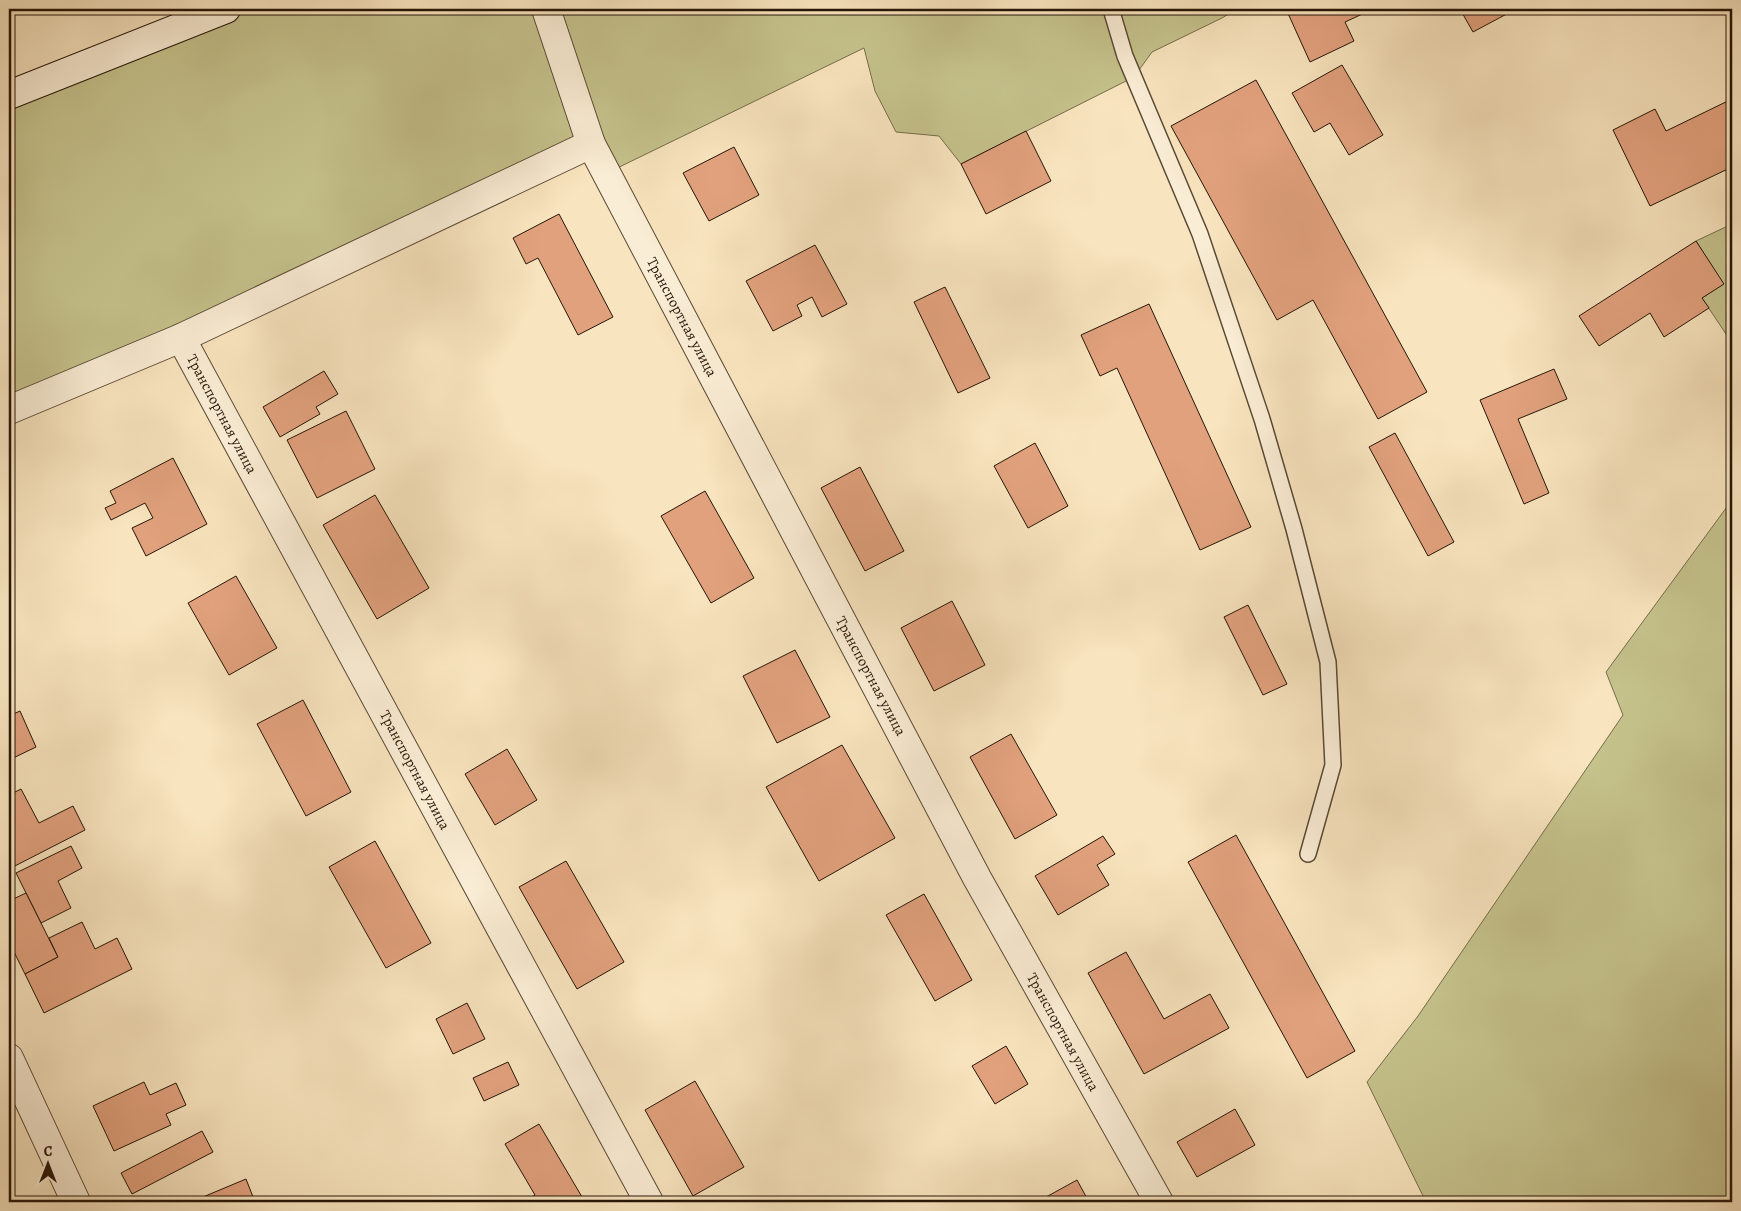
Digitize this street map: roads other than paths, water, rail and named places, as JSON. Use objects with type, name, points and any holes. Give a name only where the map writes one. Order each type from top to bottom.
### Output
[{"type":"street","name":"Транспортная улица","points":[[546,9],[591,144],[977,878],[1159,1202]]},
{"type":"street","points":[[9,95],[214,11]]},
{"type":"street","name":"Транспортная улица","points":[[9,410],[181,338],[591,144]]},
{"type":"street","name":"Транспортная улица","points":[[181,338],[649,1202]]},
{"type":"street","points":[[9,1058],[76,1202]]},
{"type":"lane","points":[[1111,9],[1125,56],[1200,234],[1262,419],[1294,529],[1328,662],[1333,765],[1308,854]]}]
